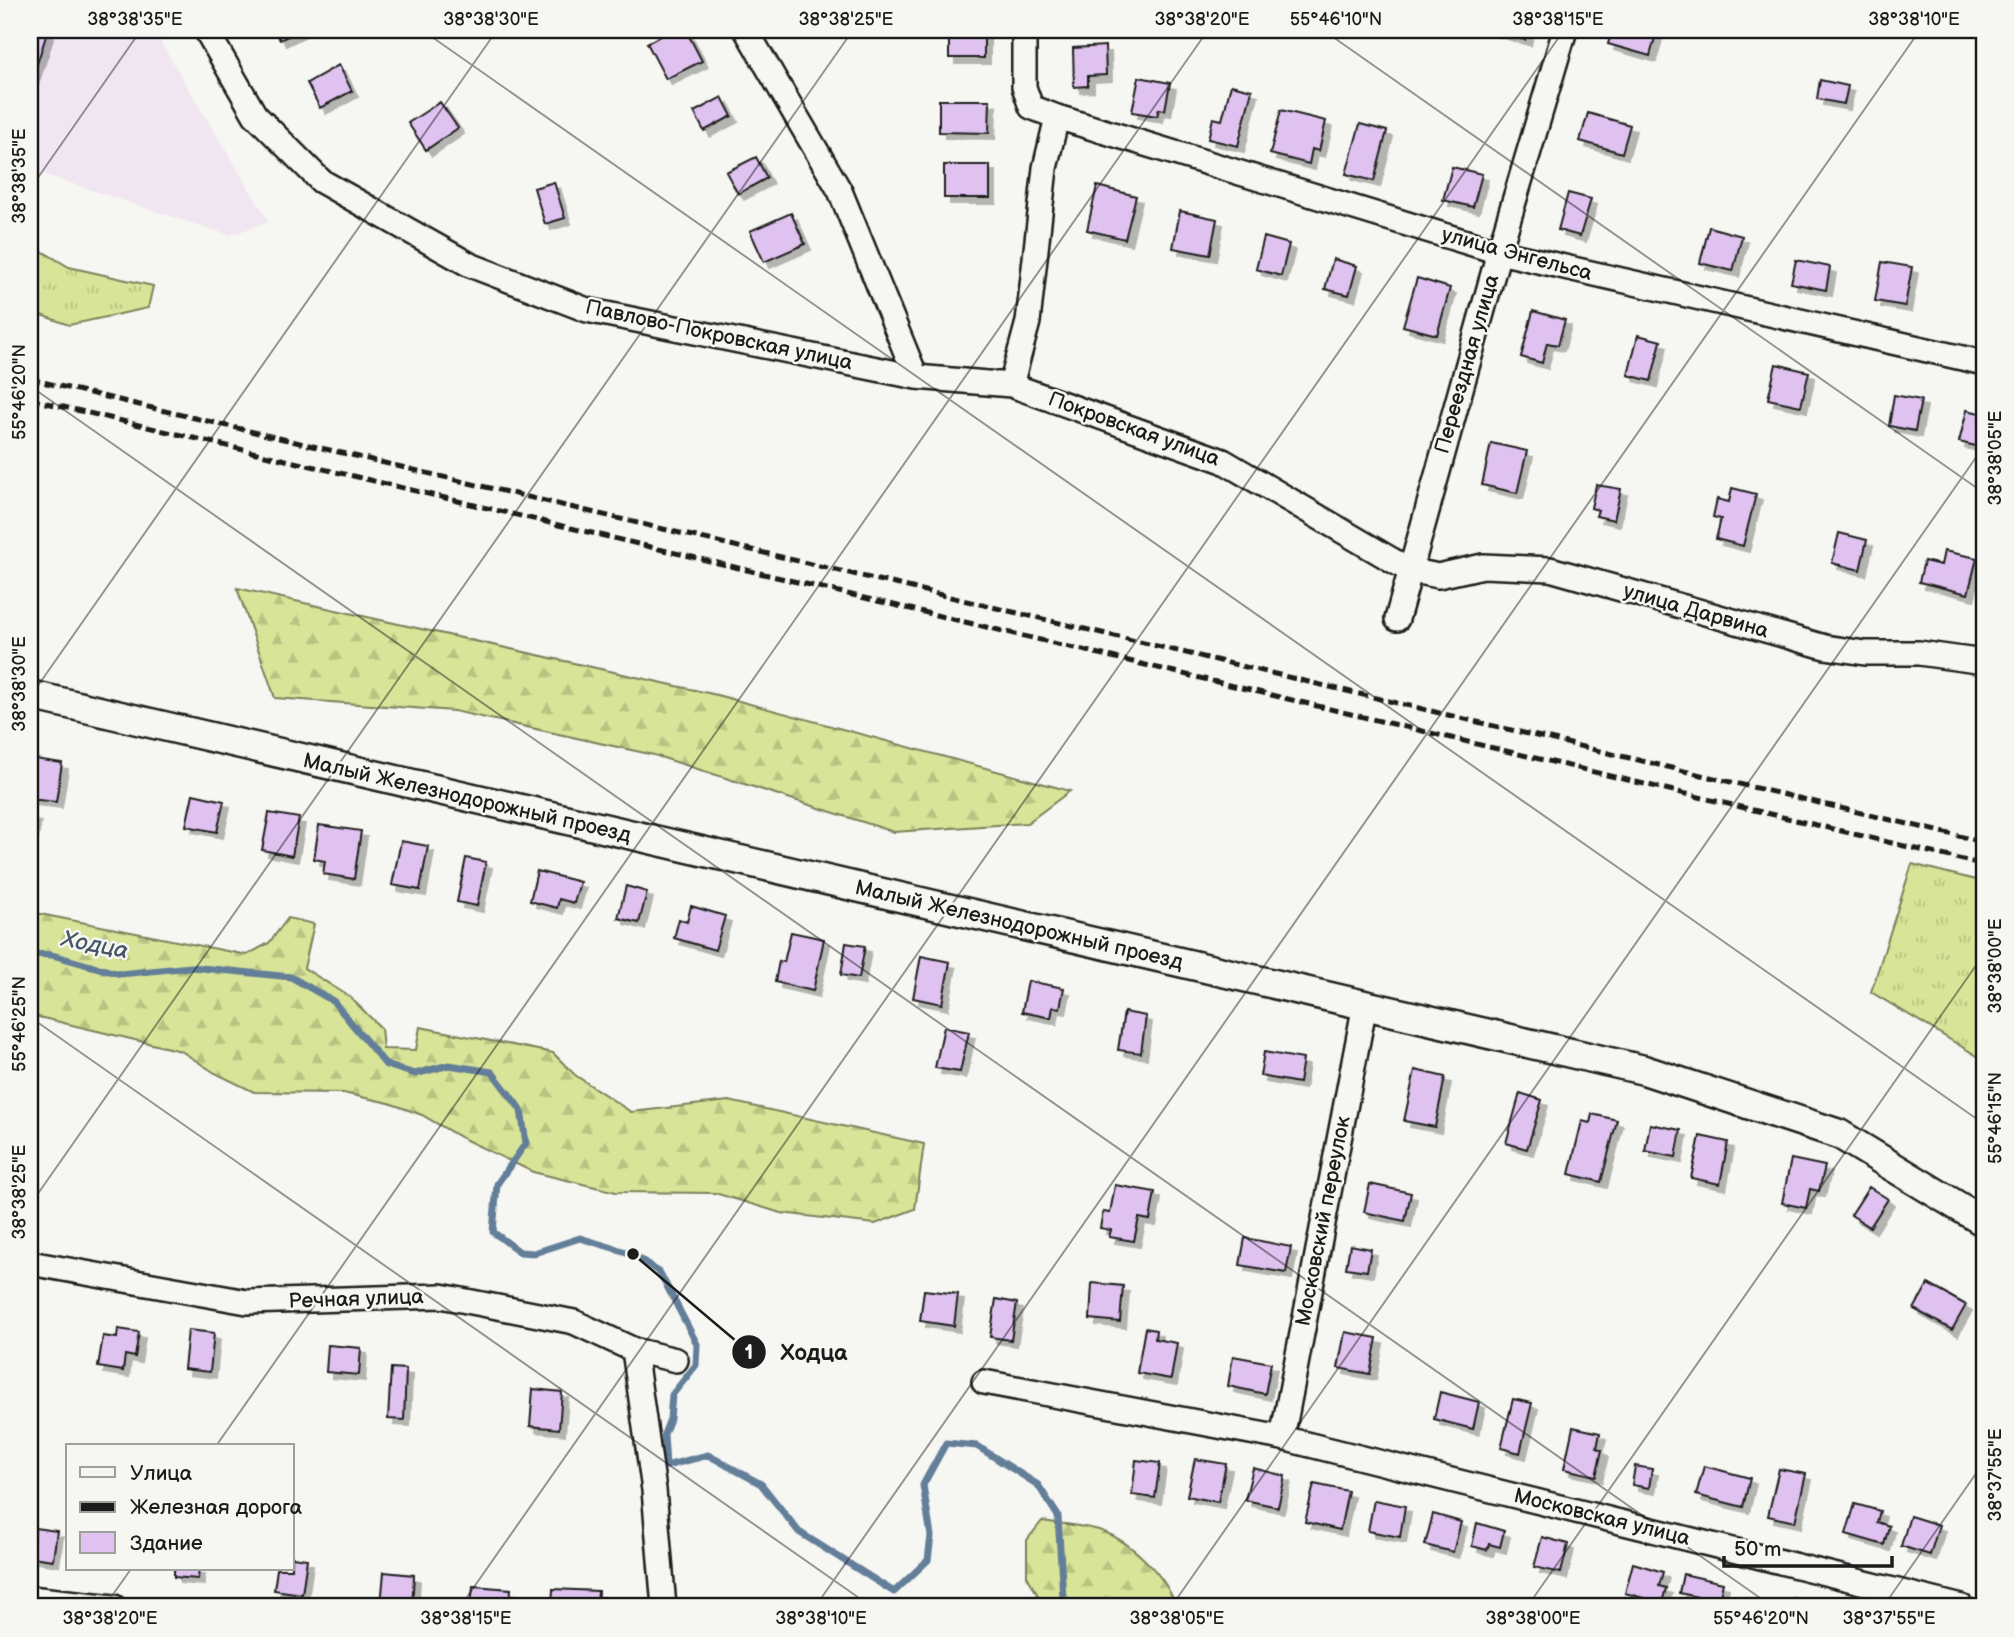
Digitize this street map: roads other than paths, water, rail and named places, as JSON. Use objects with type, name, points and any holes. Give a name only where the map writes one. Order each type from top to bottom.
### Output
[{"type":"street","name":"Павлово-Покровская улица","points":[[206,30],[255,115],[321,181],[470,265],[587,310],[916,377]]},
{"type":"street","points":[[746,30],[840,191],[916,377]]},
{"type":"street","name":"улица Энгельса","points":[[1024,30],[1024,87],[1031,107],[1057,117],[1499,253],[1984,363]]},
{"type":"street","name":"Переездная улица","points":[[1397,620],[1499,253],[1565,30]]},
{"type":"street","points":[[1011,385],[1028,322],[1045,167],[1057,117]]},
{"type":"street","name":"Покровская улица","points":[[916,377],[1011,385],[1223,461],[1409,570]]},
{"type":"street","name":"улица Дарвина","points":[[1409,570],[1438,576],[1483,566],[1550,569],[1825,647],[1984,662]]},
{"type":"street","name":"Малый Железнодорожный проезд","points":[[30,695],[1644,1070],[1839,1134],[1984,1222]]},
{"type":"street","name":"Московский переулок","points":[[1283,1438],[1365,1004]]},
{"type":"street","name":"Речная улица","points":[[30,1263],[247,1302],[441,1296],[574,1322],[634,1350],[676,1360]]},
{"type":"street","points":[[634,1350],[654,1490],[664,1607]]},
{"type":"street","name":"Московская улица","points":[[984,1382],[1283,1438],[1962,1607]]},
{"type":"street","points":[[30,1598],[114,1607]]},
{"type":"waterway","name":"Ходца","points":[[30,954],[52,955],[120,974],[191,967],[291,977],[333,1001],[386,1065],[415,1074],[449,1065],[492,1072],[521,1110],[526,1143],[497,1184],[493,1232],[520,1252],[534,1253],[580,1238],[633,1254],[660,1273],[697,1344],[696,1365],[672,1395],[670,1419],[664,1434],[666,1466],[708,1455],[761,1484],[799,1532],[894,1592],[928,1560],[931,1536],[923,1485],[946,1443],[977,1446],[1038,1485],[1058,1516],[1063,1598],[1054,1607]]},
{"type":"railway","points":[[30,379],[1984,842]]},
{"type":"railway","points":[[30,399],[1984,865]]},
{"type":"place","name":"Ходца","points":[[633,1254]]}]
